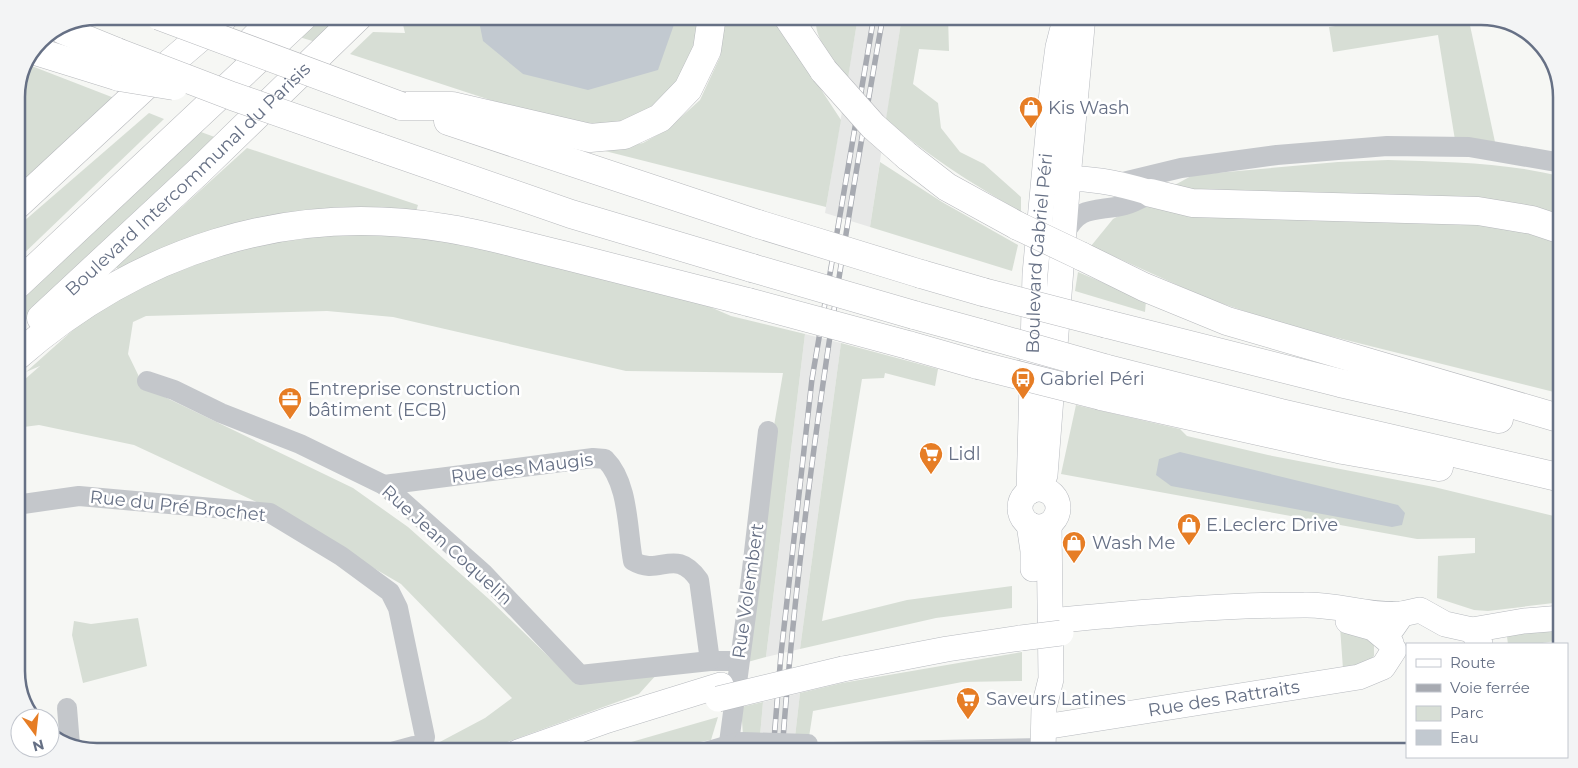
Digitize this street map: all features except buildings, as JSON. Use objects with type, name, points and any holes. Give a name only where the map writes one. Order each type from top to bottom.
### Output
[{"type":"highway","points":[[183,25],[402,106],[758,224],[921,274],[983,292],[1340,383],[1553,430]]},
{"type":"highway","points":[[25,198],[169,64],[214,25]]},
{"type":"highway","points":[[25,269],[155,141],[267,25]]},
{"type":"highway","points":[[25,278],[294,25]]},
{"type":"highway","name":"Boulevard Intercommunal du Parisis","points":[[25,332],[198,172],[350,25]]},
{"type":"highway","points":[[198,172],[365,25]]},
{"type":"highway","points":[[402,106],[452,106],[590,138],[624,135],[660,118],[688,89],[707,50],[711,25]]},
{"type":"highway","points":[[793,25],[824,71],[873,126],[907,156],[947,187],[1018,226],[1144,287],[1227,321],[1553,416]]},
{"type":"highway","points":[[67,32],[118,64]]},
{"type":"highway","points":[[40,53],[118,64],[232,96],[571,214],[914,315],[1104,368],[1553,476]]},
{"type":"highway","points":[[1151,193],[1192,203],[1478,211],[1532,220],[1553,227]]},
{"type":"highway","points":[[25,350],[80,308],[110,289],[193,249],[265,229],[331,222],[389,222],[446,228],[748,302],[978,365],[1101,396],[1343,450],[1553,486]]},
{"type":"main road","name":"Boulevard Gabriel Péri","points":[[1037,491],[1044,470],[1065,234],[1059,194],[1052,92],[1058,47],[1072,25]]},
{"type":"main road","points":[[1059,194],[1088,178],[1119,183],[1151,193]]},
{"type":"main road","name":"Boulevard Gabriel Péri","points":[[1037,491],[1035,274],[1059,194]]},
{"type":"main road","points":[[1037,491],[1055,497],[1058,507],[1056,517],[1039,524],[1024,521],[1020,510],[1022,500],[1037,491]]},
{"type":"main road","points":[[1039,524],[1033,551],[1035,683],[1043,733]]},
{"type":"main road","points":[[565,743],[611,725],[720,692],[843,662],[946,649],[1021,631],[1163,611],[1303,605],[1334,606],[1379,614],[1402,614],[1420,610],[1445,624],[1476,637],[1536,619],[1553,618]]},
{"type":"main road","points":[[1397,651],[1393,627],[1402,614]]},
{"type":"main road","points":[[1061,626],[1328,618],[1366,625],[1382,634],[1397,651]]},
{"type":"main road","name":"Rue des Rattraits","points":[[1043,733],[1359,677],[1383,666],[1397,651]]},
{"type":"street","points":[[1119,183],[1180,168],[1235,160],[1387,146],[1469,147],[1553,161]]},
{"type":"street","points":[[1059,194],[1128,204],[1189,173],[1235,160]]},
{"type":"street","name":"Rue Jean Coquelin","points":[[147,381],[174,390],[221,413],[300,444],[384,485],[483,573],[580,675],[710,661],[739,661]]},
{"type":"street","name":"Rue Volembert","points":[[731,743],[768,431]]},
{"type":"street","name":"Rue des Maugis","points":[[384,485],[592,458],[605,459],[614,468],[620,480],[632,561],[642,566],[681,563],[691,569],[699,580],[710,661]]},
{"type":"street","name":"Rue du Pré Brochet","points":[[25,505],[79,496],[270,514],[341,556],[390,592],[398,608],[425,743]]},
{"type":"street","points":[[67,708],[69,737]]},
{"type":"street","points":[[956,743],[1043,733]]},
{"type":"shaded area","points":[[856,25],[901,25],[870,227],[825,213]]},
{"type":"shaded area","points":[[805,334],[841,343],[800,649],[766,657]]},
{"type":"shaded area","points":[[800,693],[795,737],[760,736],[763,702]]},
{"type":"green space","points":[[308,25],[340,25],[319,43],[296,36]]},
{"type":"green space","points":[[403,25],[700,25],[701,35],[686,77],[664,102],[634,121],[569,126],[350,54],[373,32],[405,33]]},
{"type":"green space","points":[[723,25],[779,25],[841,120],[826,207],[605,151],[643,143],[668,129],[700,100],[720,57]]},
{"type":"green space","points":[[816,25],[857,25],[848,78],[826,50]]},
{"type":"green space","points":[[901,25],[948,25],[949,51],[919,49],[913,84],[938,103],[941,128],[960,152],[984,164],[1021,197],[1021,212],[934,157],[886,119]]},
{"type":"green space","points":[[1342,25],[1470,25],[1495,142],[1455,140],[1438,35],[1333,52],[1329,27]]},
{"type":"green space","points":[[32,66],[122,101],[25,186],[25,92],[27,78]]},
{"type":"green space","points":[[149,113],[164,119],[25,252],[25,220]]},
{"type":"green space","points":[[201,132],[220,139],[25,321],[25,296]]},
{"type":"green space","points":[[247,148],[418,205],[415,215],[121,272],[116,267]]},
{"type":"green space","points":[[1388,160],[1453,162],[1519,168],[1553,175],[1553,392],[1282,324],[1206,298],[1091,246],[1113,219],[1193,175],[1338,162]]},
{"type":"green space","points":[[880,162],[942,202],[1018,245],[1012,271],[870,227]]},
{"type":"green space","points":[[353,232],[466,239],[701,303],[731,316],[805,334],[766,657],[744,663],[762,496],[783,373],[626,371],[393,317],[327,311],[146,316],[133,322],[128,354],[144,387],[353,488],[408,527],[490,600],[576,683],[657,674],[639,694],[505,743],[438,743],[485,718],[512,698],[401,584],[274,510],[134,445],[39,425],[25,427],[25,379],[40,366],[26,372],[82,322],[122,293],[255,242]]},
{"type":"green space","points":[[1078,272],[1146,301],[1145,312],[1075,291]]},
{"type":"green space","points":[[841,343],[938,369],[935,386],[885,373],[884,378],[862,379],[822,621],[907,600],[1012,586],[1012,608],[936,618],[800,649]]},
{"type":"green space","points":[[1076,405],[1180,429],[1187,436],[1268,455],[1434,487],[1553,516],[1553,603],[1488,611],[1474,610],[1437,598],[1438,556],[1475,553],[1475,538],[1417,539],[1061,474]]},
{"type":"green space","points":[[138,618],[147,666],[83,683],[72,635],[74,621],[91,624]]},
{"type":"green space","points":[[1553,623],[1553,641],[1508,643],[1506,630]]},
{"type":"green space","points":[[1340,627],[1368,632],[1374,642],[1374,656],[1363,666],[1343,669]]},
{"type":"green space","points":[[1022,652],[1022,681],[962,682],[813,711],[809,737],[795,737],[800,693],[842,683]]},
{"type":"green space","points":[[763,702],[760,736],[743,735],[741,707]]},
{"type":"green space","points":[[718,717],[711,740],[694,743],[628,743]]},
{"type":"water","points":[[480,25],[674,25],[658,70],[588,90],[523,74],[483,41]]},
{"type":"water","points":[[1180,452],[1398,505],[1405,513],[1402,525],[1392,527],[1171,486],[1156,475],[1159,459]]},
{"type":"railway","points":[[774,743],[781,654],[812,379],[872,25]]},
{"type":"railway","points":[[783,743],[799,567],[823,383],[881,25]]},
{"type":"place","name":"Kis Wash","points":[[1031,129]]},
{"type":"place","name":"Gabriel Péri","points":[[1023,400]]},
{"type":"place","name":"Entreprise construction bâtiment (ECB)","points":[[290,420]]},
{"type":"place","name":"Lidl","points":[[931,475]]},
{"type":"place","name":"E.Leclerc Drive","points":[[1189,546]]},
{"type":"place","name":"Wash Me","points":[[1074,564]]},
{"type":"place","name":"Saveurs Latines","points":[[968,720]]}]
